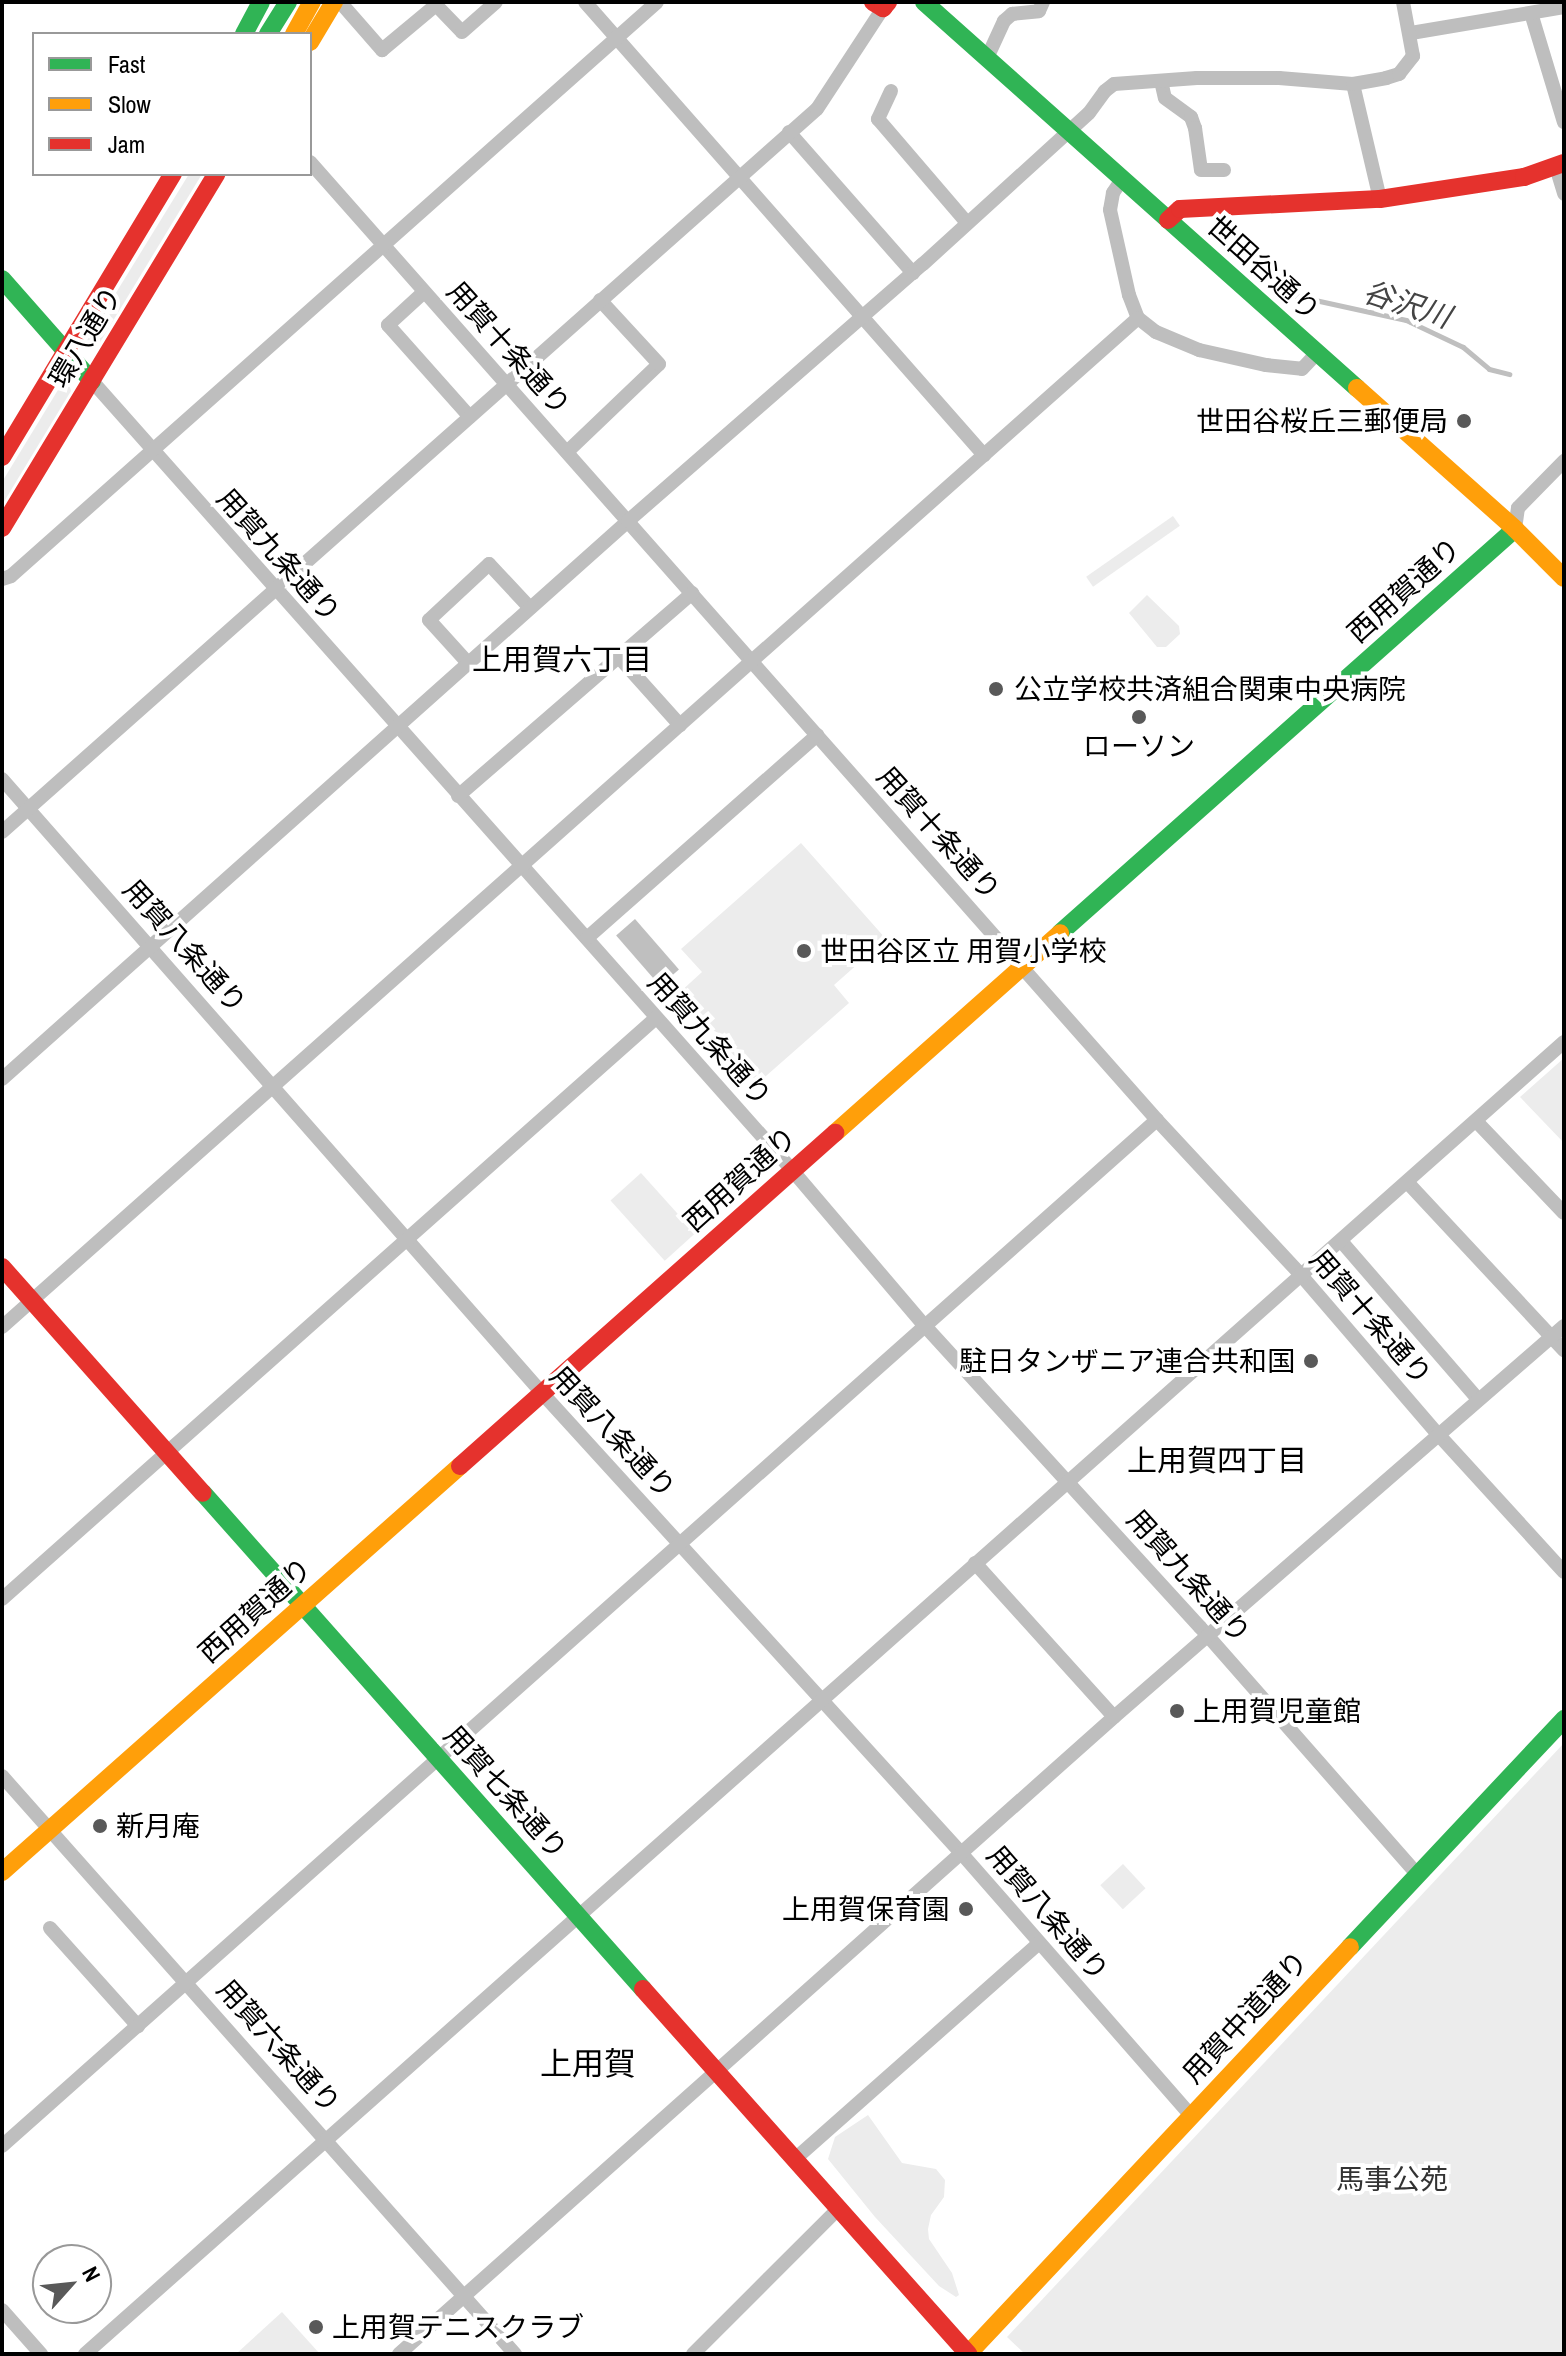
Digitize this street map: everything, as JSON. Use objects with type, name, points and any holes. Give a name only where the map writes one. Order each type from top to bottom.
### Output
[{"type":"street","points":[[245,32],[261,2]]},
{"type":"street","points":[[269,32],[288,2]]},
{"type":"street","points":[[295,32],[312,2]]},
{"type":"street","points":[[312,39],[334,2]]},
{"type":"street","points":[[340,2],[382,50],[436,5],[462,32],[496,2]]},
{"type":"street","points":[[585,2],[984,455]]},
{"type":"street","points":[[2,579],[11,576],[657,2]]},
{"type":"street","name":"世田谷通り","points":[[924,2],[1515,529],[1564,578]]},
{"type":"street","points":[[987,58],[1004,21],[1012,14],[1039,11],[1043,2]]},
{"type":"street","points":[[2,1079],[628,521],[913,273],[1114,84],[1279,78],[1353,84],[1399,74],[1413,56],[1403,2]]},
{"type":"street","points":[[1488,2],[1490,19]]},
{"type":"street","points":[[2,832],[817,109],[881,4]]},
{"type":"street","points":[[1411,33],[1564,7]]},
{"type":"street","points":[[1531,13],[1564,122]]},
{"type":"street","points":[[1161,81],[1165,98],[1191,117],[1201,170],[1224,170]]},
{"type":"street","points":[[1353,84],[1380,199]]},
{"type":"street","points":[[891,91],[878,119],[967,223]]},
{"type":"street","points":[[789,132],[913,273]]},
{"type":"street","name":"用賀十条通り","points":[[312,164],[1157,1120],[1300,1274],[1437,1433],[1564,1572]]},
{"type":"street","points":[[1168,220],[1180,209],[1380,199],[1524,177],[1560,165],[1564,194]]},
{"type":"street","name":"環八通り","points":[[2,457],[172,176]]},
{"type":"street","points":[[1123,178],[1113,193],[1110,210],[1129,295],[1138,318],[1156,332],[1199,350],[1266,365],[1302,369],[1317,353]]},
{"type":"street","name":"環八通り","points":[[2,528],[214,179]]},
{"type":"street","points":[[2,279],[92,381]]},
{"type":"street","points":[[424,292],[388,325],[470,417]]},
{"type":"street","points":[[567,452],[659,364],[600,300]]},
{"type":"street","points":[[2,1327],[1138,318]]},
{"type":"street","name":"用賀九条通り","points":[[92,381],[792,1170],[925,1326],[1208,1636],[1417,1874]]},
{"type":"street","points":[[1515,529],[1518,508],[1564,461]]},
{"type":"street","name":"西用賀通り","points":[[2,1872],[1515,529]]},
{"type":"street","points":[[468,663],[429,620],[489,564],[530,608]]},
{"type":"street","points":[[458,796],[692,593]]},
{"type":"street","points":[[618,656],[680,725]]},
{"type":"street","points":[[587,938],[817,735]]},
{"type":"street","name":"用賀八条通り","points":[[2,779],[542,1393],[962,1854],[1191,2116]]},
{"type":"street","points":[[2,1599],[656,1018]]},
{"type":"street","points":[[85,2354],[1564,1042]]},
{"type":"street","points":[[2,2146],[1157,1120]]},
{"type":"street","points":[[1476,1121],[1564,1213]]},
{"type":"street","points":[[1408,1183],[1564,1350]]},
{"type":"street","points":[[1341,1241],[1478,1399]]},
{"type":"street","name":"用賀七条通り","points":[[2,1267],[968,2354]]},
{"type":"street","points":[[399,2354],[1114,1717],[1437,1433],[1564,1326]]},
{"type":"street","points":[[975,1563],[1114,1717]]},
{"type":"street","name":"用賀中道通り","points":[[968,2354],[1564,1719]]},
{"type":"street","name":"用賀六条通り","points":[[2,1776],[515,2354]]},
{"type":"street","points":[[50,1928],[138,2026]]},
{"type":"street","points":[[795,2159],[1039,1943]]},
{"type":"street","points":[[693,2354],[839,2208]]},
{"type":"street","points":[[2,2310],[41,2354]]},
{"type":"green space","points":[[188,176],[201,176],[96,349],[89,350],[87,340]]},
{"type":"green space","points":[[68,381],[71,391],[2,505],[2,482],[61,385]]},
{"type":"green space","points":[[1173,516],[1180,526],[1093,587],[1086,577]]},
{"type":"green space","points":[[1147,595],[1179,626],[1180,634],[1166,647],[1157,647],[1129,613]]},
{"type":"green space","points":[[801,843],[886,939],[834,985],[849,1003],[758,1083],[679,993],[702,972],[681,949]]},
{"type":"green space","points":[[1564,1058],[1564,1143],[1520,1097]]},
{"type":"green space","points":[[641,1173],[695,1233],[665,1261],[611,1200]]},
{"type":"green space","name":"馬事公苑","points":[[1564,1743],[1564,2354],[1025,2354],[1007,2337]]},
{"type":"green space","points":[[1123,1864],[1146,1888],[1123,1909],[1100,1885]]},
{"type":"green space","points":[[868,2115],[902,2163],[936,2169],[945,2180],[944,2197],[931,2215],[928,2229],[929,2239],[952,2273],[959,2295],[956,2297],[939,2286],[875,2217],[828,2159],[835,2137]]},
{"type":"green space","points":[[282,2312],[320,2354],[236,2354]]},
{"type":"shaded area","points":[[635,919],[679,970],[660,986],[616,935]]},
{"type":"waterway","name":"谷沢川","points":[[1283,293],[1406,320],[1463,347],[1489,369],[1509,374]]},
{"type":"waterway","points":[[1411,322],[1412,294]]},
{"type":"traffic: fast","points":[[245,32],[261,2]]},
{"type":"traffic: fast","points":[[269,32],[288,2]]},
{"type":"traffic: fast","points":[[924,2],[1357,388]]},
{"type":"traffic: fast","points":[[2,279],[92,381]]},
{"type":"traffic: fast","points":[[1060,933],[1515,529]]},
{"type":"traffic: fast","points":[[203,1493],[643,1989]]},
{"type":"traffic: fast","points":[[1350,1947],[1564,1719]]},
{"type":"traffic: slow","points":[[295,32],[312,2]]},
{"type":"traffic: slow","points":[[312,39],[334,2]]},
{"type":"traffic: slow","points":[[1357,388],[1515,529],[1564,578]]},
{"type":"traffic: slow","points":[[835,1133],[1060,933]]},
{"type":"traffic: slow","points":[[2,1872],[460,1466]]},
{"type":"traffic: slow","points":[[968,2354],[1350,1947]]},
{"type":"traffic: jam","points":[[873,2],[883,8],[888,2]]},
{"type":"traffic: jam","points":[[1168,220],[1180,209],[1380,199],[1524,177],[1564,163]]},
{"type":"traffic: jam","points":[[2,457],[172,176]]},
{"type":"traffic: jam","points":[[2,528],[215,176]]},
{"type":"traffic: jam","points":[[460,1466],[835,1133]]},
{"type":"traffic: jam","points":[[2,1267],[203,1493]]},
{"type":"traffic: jam","points":[[643,1989],[968,2354]]},
{"type":"place","name":"世田谷桜丘三郵便局","points":[[1464,421]]},
{"type":"place","name":"公立学校共済組合関東中央病院","points":[[996,689]]},
{"type":"place","name":"ローソン","points":[[1139,717]]},
{"type":"place","name":"世田谷区立 用賀小学校","points":[[804,951]]},
{"type":"place","name":"駐日タンザニア連合共和国","points":[[1311,1361]]},
{"type":"place","name":"上用賀児童館","points":[[1177,1711]]},
{"type":"place","name":"新月庵","points":[[100,1826]]},
{"type":"place","name":"上用賀保育園","points":[[966,1909]]},
{"type":"place","name":"上用賀テニスクラブ","points":[[316,2327]]},
{"type":"district","name":"上用賀六丁目","points":[[562,659]]},
{"type":"district","name":"上用賀四丁目","points":[[1217,1460]]},
{"type":"district","name":"上用賀","points":[[588,2064]]}]
